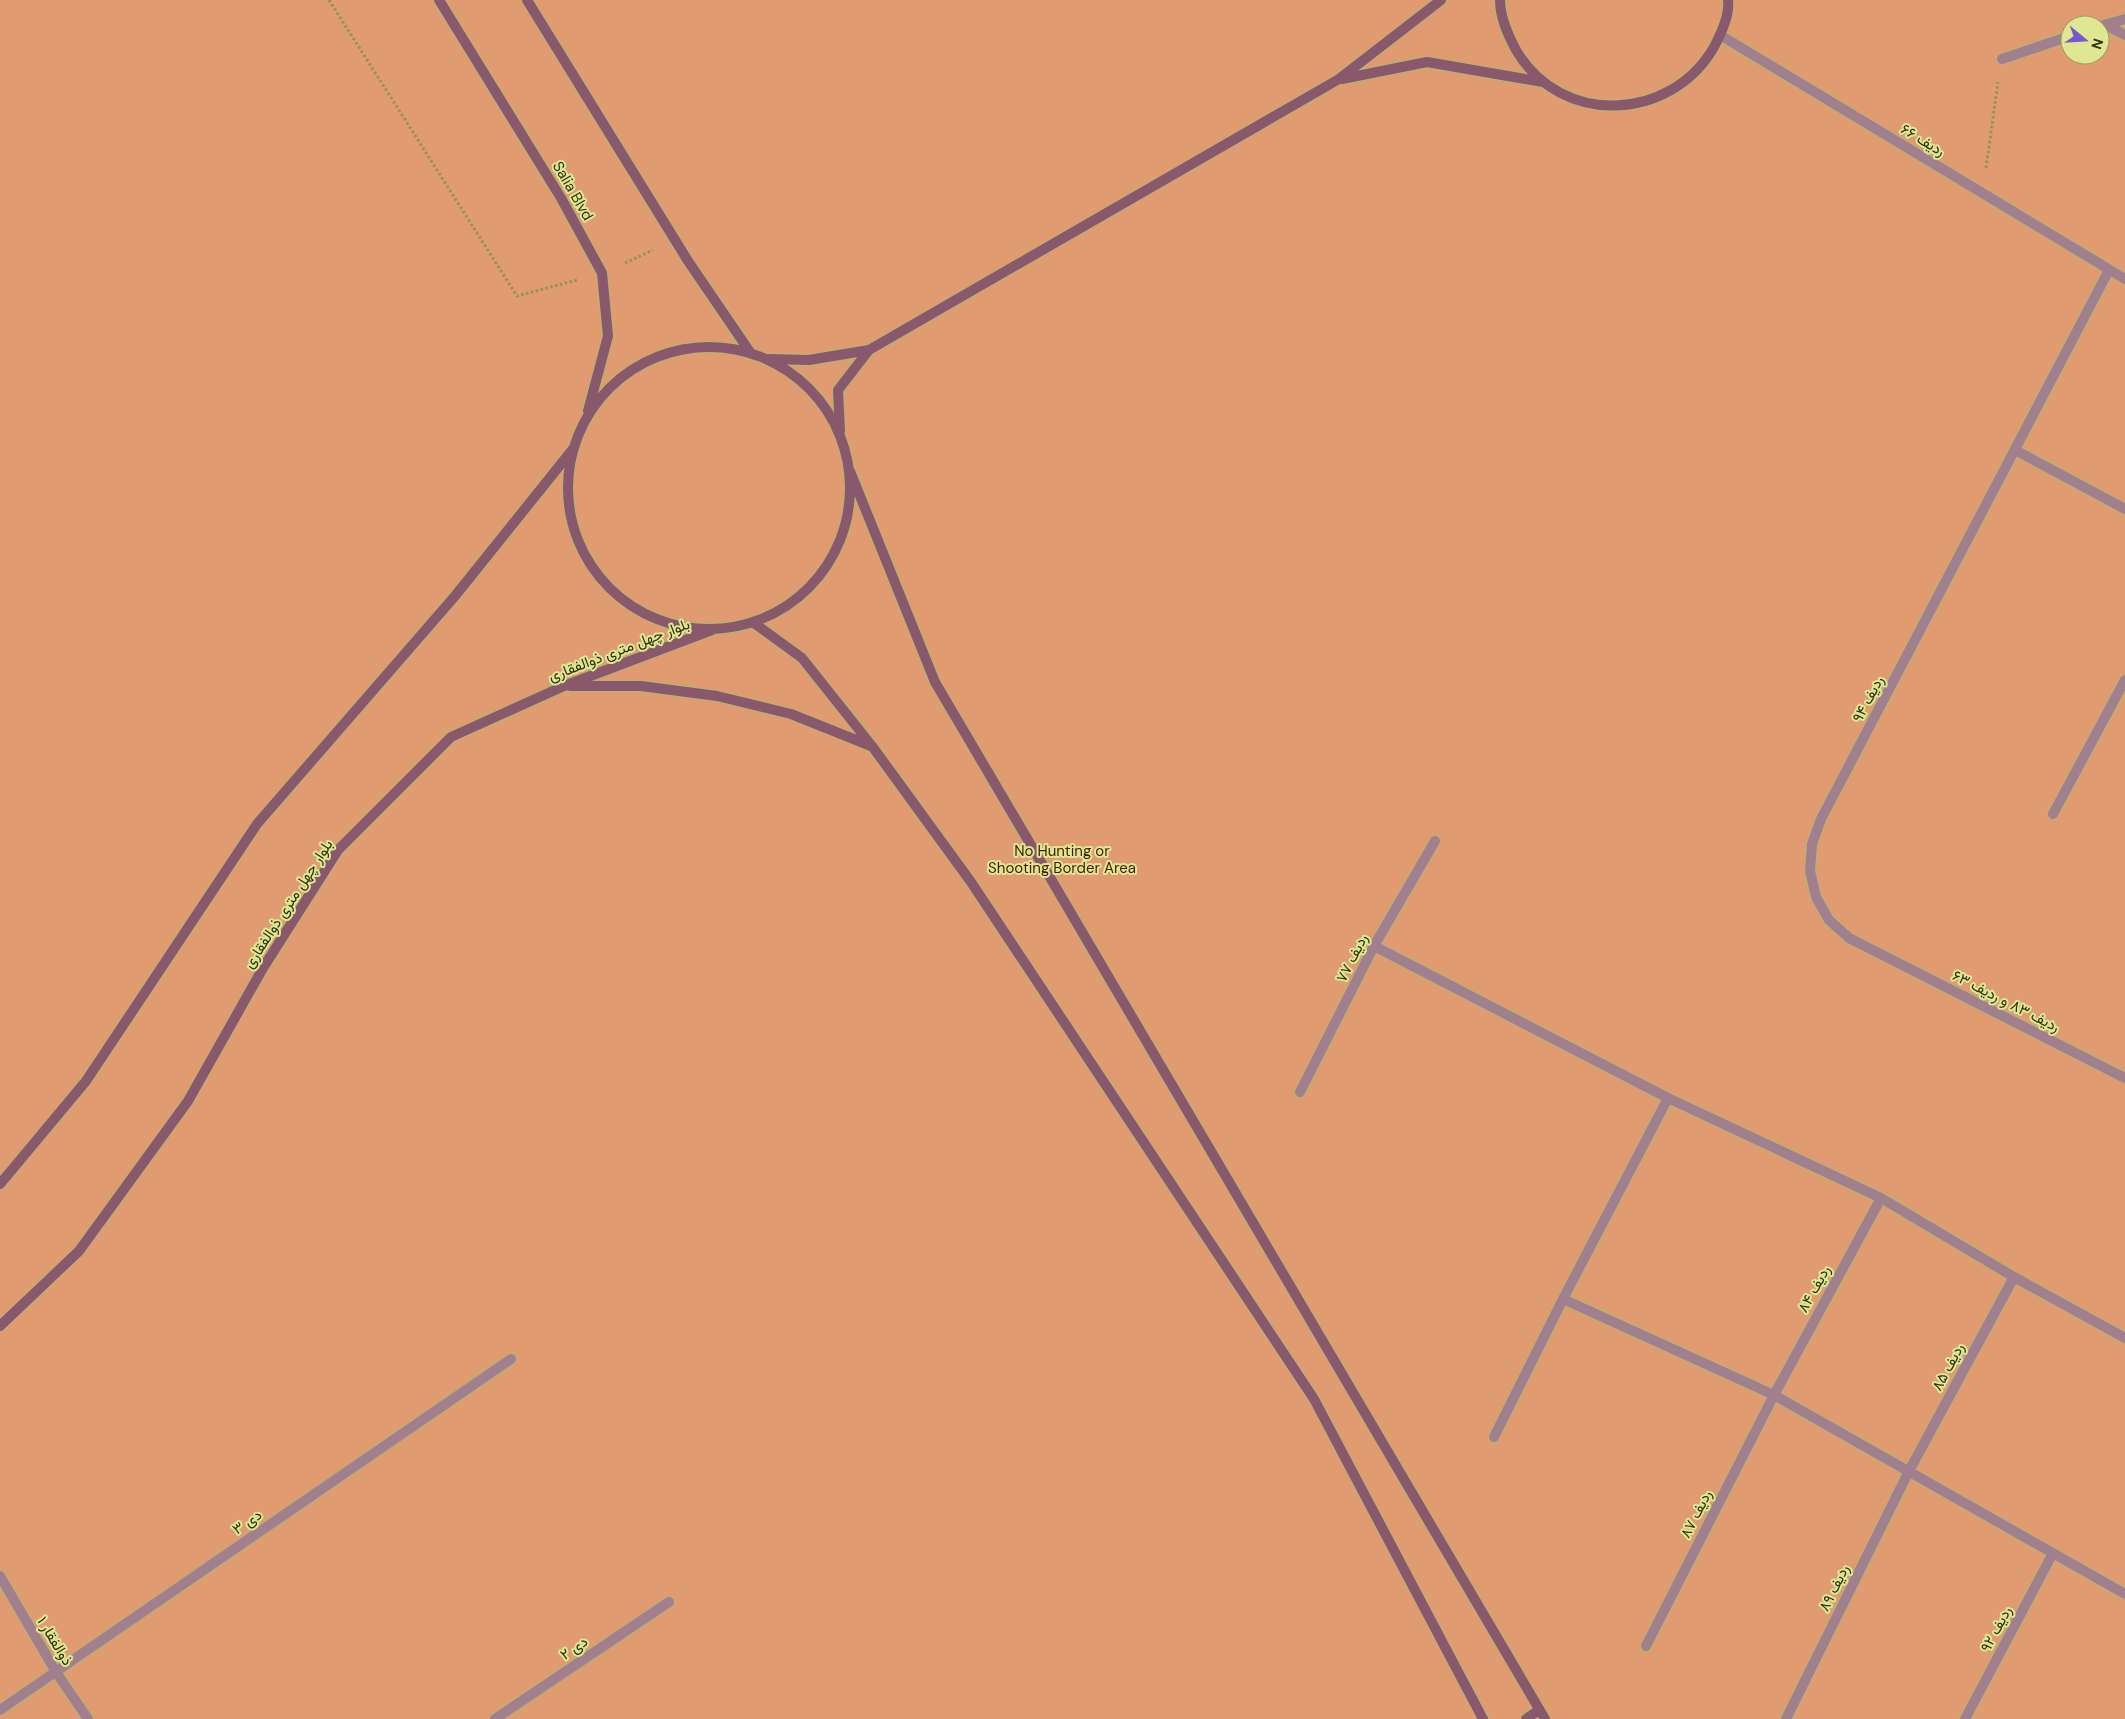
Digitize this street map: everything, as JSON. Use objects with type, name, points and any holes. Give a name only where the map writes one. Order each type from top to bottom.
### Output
[{"type":"main road","name":"Salia Blvd","points":[[439,0],[561,198],[602,273],[608,336],[587,417]]},
{"type":"main road","points":[[526,0],[675,240],[750,352]]},
{"type":"main road","points":[[767,359],[809,360],[869,350],[1339,79],[1441,0]]},
{"type":"main road","points":[[1500,0],[1508,35],[1523,61],[1543,82],[1570,98],[1598,105],[1628,105],[1658,98],[1684,83],[1705,62],[1720,36],[1730,2]]},
{"type":"main road","points":[[1339,79],[1427,62],[1543,82]]},
{"type":"main road","points":[[0,1184],[86,1081],[257,824],[455,596],[573,449],[587,417],[606,392],[630,372],[658,357],[688,348],[711,347],[750,352],[767,359],[798,377],[823,403],[840,434]]},
{"type":"main road","points":[[869,350],[838,390],[840,434],[850,471],[936,682],[1542,1715],[1526,1719]]},
{"type":"main road","points":[[573,449],[568,487],[572,524],[586,560],[609,589],[640,612],[674,626],[712,630],[754,623],[797,600],[829,564],[847,519],[850,471]]},
{"type":"main road","points":[[754,623],[802,658],[872,746],[976,891],[1314,1399],[1483,1719]]},
{"type":"main road","name":"بلوار چهل متری ذوالفقاری","points":[[0,1326],[80,1251],[188,1101],[263,968],[338,850],[451,738],[564,686],[712,630]]},
{"type":"main road","points":[[564,686],[641,686],[717,696],[791,714],[872,746]]},
{"type":"street","points":[[2110,23],[2125,19]]},
{"type":"street","points":[[2110,28],[2125,35]]},
{"type":"street","name":"ردیف ۶۶","points":[[1720,36],[2125,279]]},
{"type":"street","points":[[2002,59],[2060,39]]},
{"type":"street","name":"ردیف ۹۴","points":[[1873,950],[1849,938],[1829,920],[1816,897],[1810,870],[1812,844],[1826,810],[2110,270]]},
{"type":"street","points":[[2015,450],[2125,510]]},
{"type":"street","points":[[2053,814],[2125,680]]},
{"type":"street","name":"ردیف ۷۷","points":[[1300,1092],[1374,946],[1435,841]]},
{"type":"street","points":[[1374,946],[1668,1098],[1881,1198],[2014,1277],[2125,1338]]},
{"type":"street","name":"ردیف ۸۳ و ردیف ۶۳","points":[[1873,950],[2125,1078]]},
{"type":"street","points":[[1494,1437],[1563,1299],[1668,1098]]},
{"type":"street","name":"ردیف ۸۴","points":[[1774,1395],[1881,1198]]},
{"type":"street","name":"ردیف ۸۵","points":[[1909,1471],[2014,1277]]},
{"type":"street","points":[[1563,1299],[1774,1395],[2125,1594]]},
{"type":"street","name":"دی ۳","points":[[0,1710],[511,1360]]},
{"type":"street","name":"ردیف ۸۷","points":[[1646,1646],[1774,1395]]},
{"type":"street","name":"ردیف ۸۹","points":[[1786,1719],[1909,1471]]},
{"type":"street","name":"ردیف ۹۲","points":[[1965,1719],[2053,1553]]},
{"type":"street","name":"ذوالفقار ۱","points":[[0,1576],[56,1672],[88,1719]]},
{"type":"street","name":"دی ۲","points":[[495,1719],[669,1602]]},
{"type":"path","points":[[329,0],[517,296],[602,273],[675,240]]},
{"type":"path","points":[[1983,194],[2002,59]]},
{"type":"green space","name":"No Hunting or Shooting Border Area","points":[[0,0],[2125,0],[2125,1719],[0,1719]]}]
